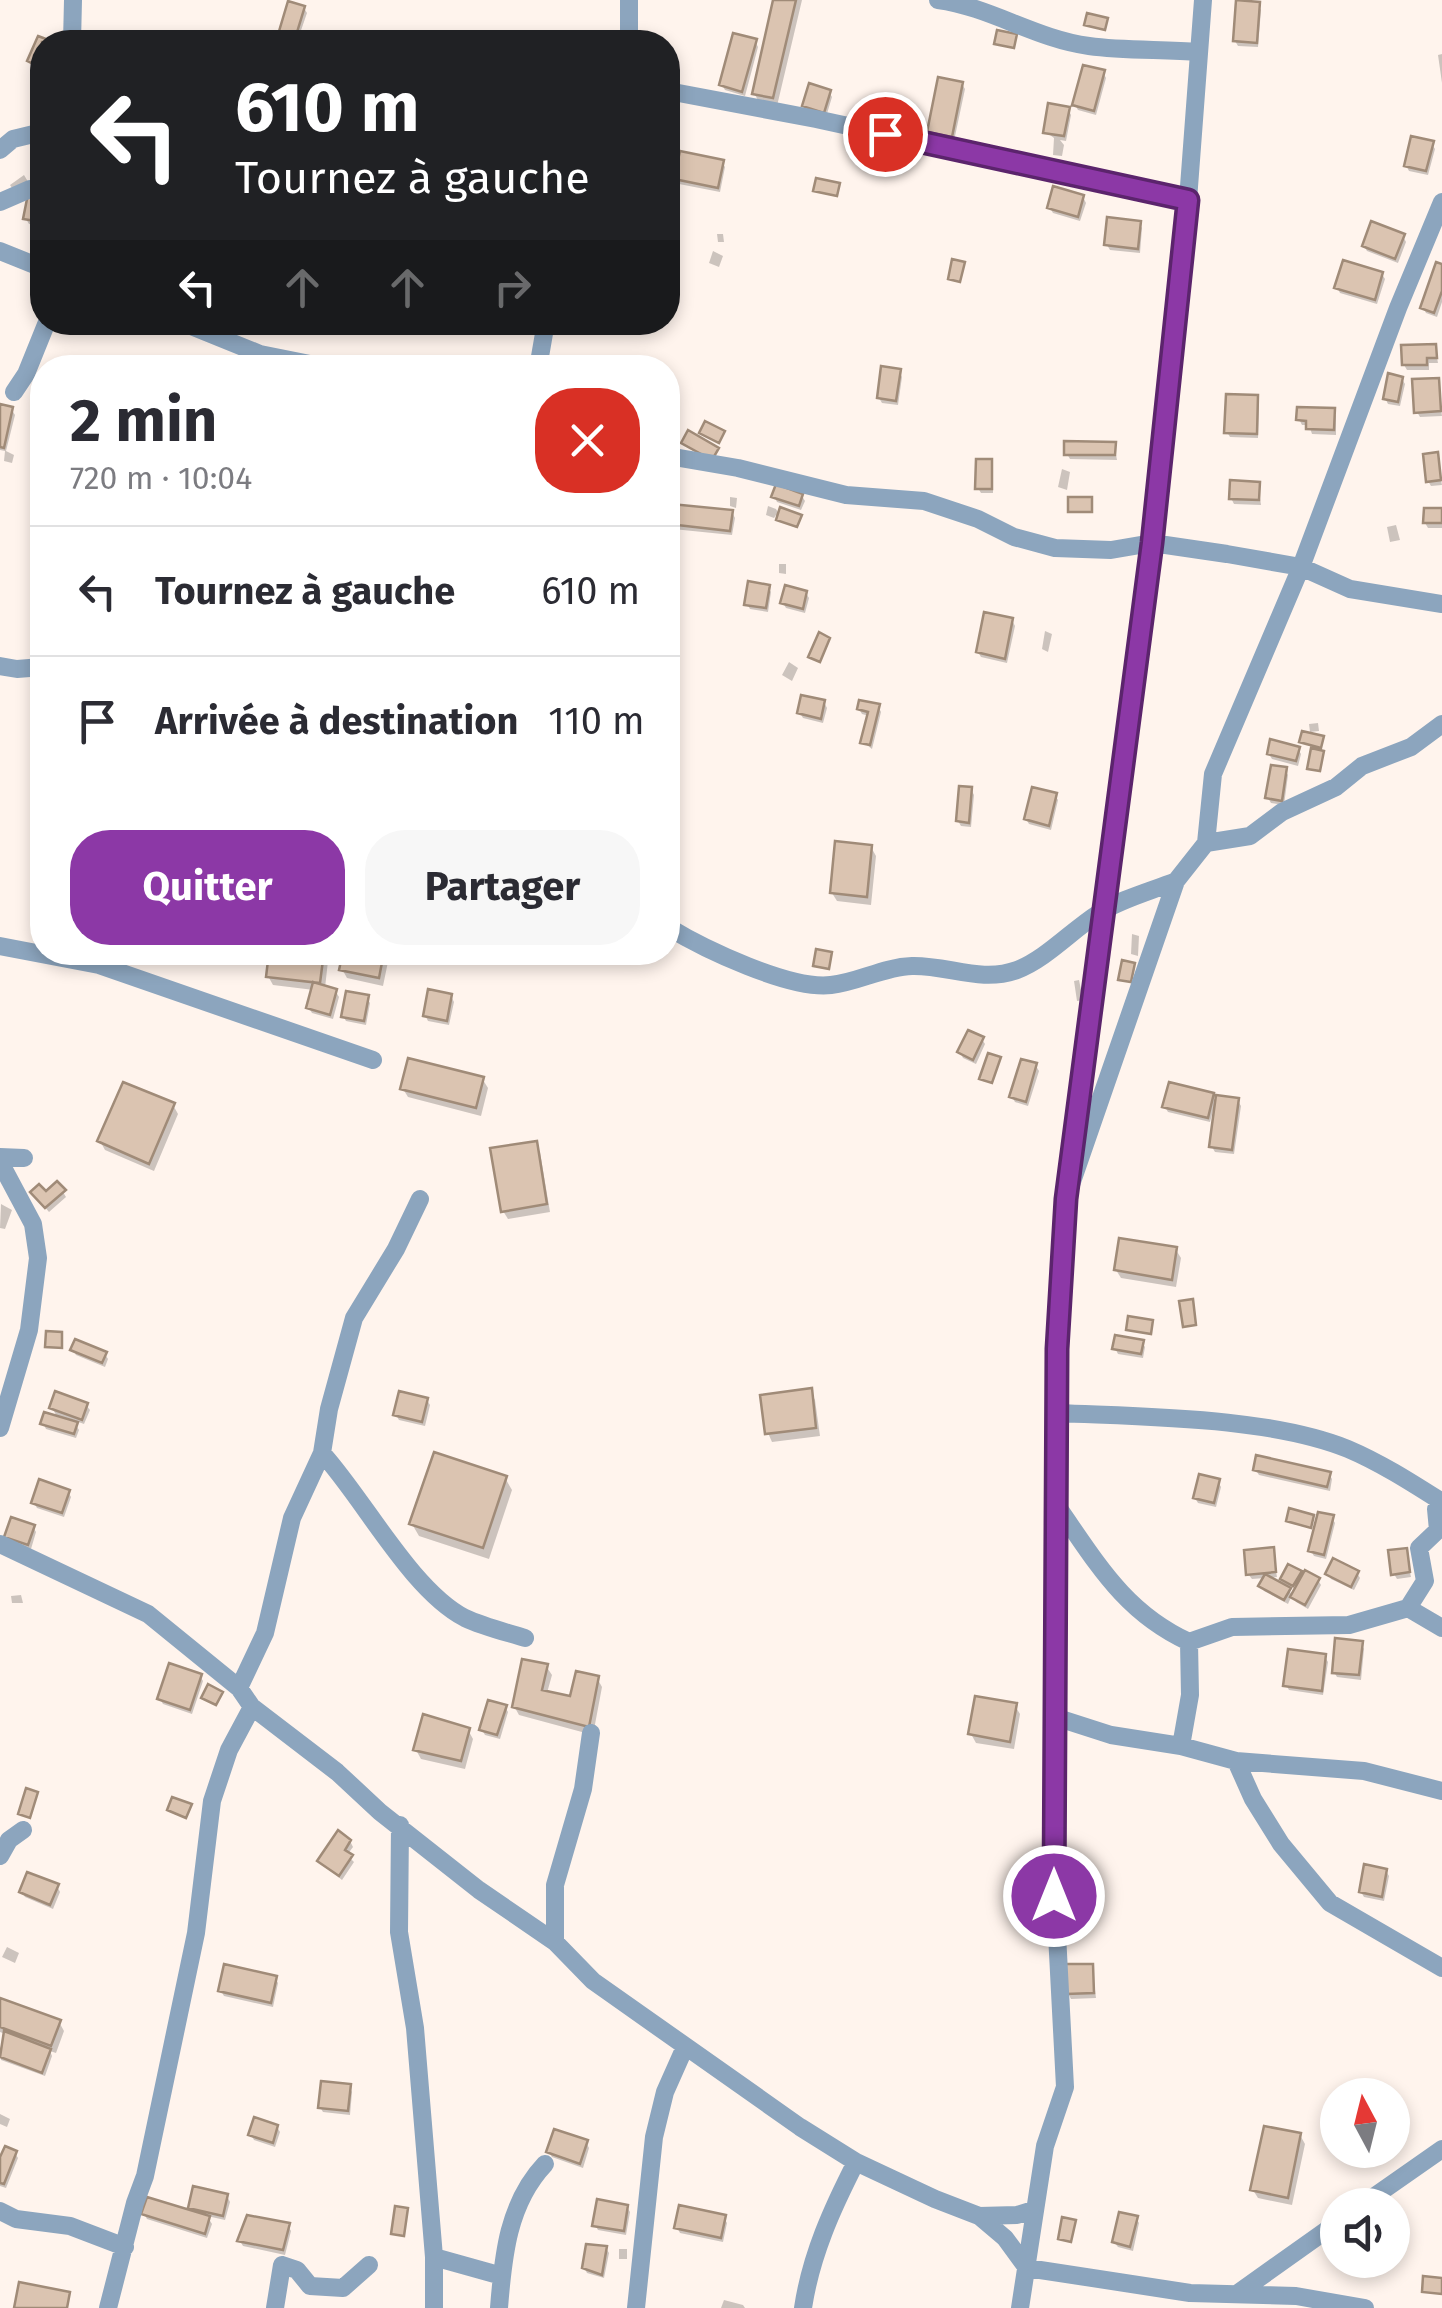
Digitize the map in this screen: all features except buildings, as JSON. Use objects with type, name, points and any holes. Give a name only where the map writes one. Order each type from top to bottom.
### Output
[{"type":"street","points":[[72,30],[73,0]]},
{"type":"street","points":[[629,0],[629,30]]},
{"type":"street","points":[[938,0],[1088,46],[1199,52]]},
{"type":"street","points":[[1020,2308],[1045,2146],[1064,2087],[1054,1896],[1057,1349],[1066,1199],[1152,543],[1188,200],[1204,0]]},
{"type":"street","points":[[680,94],[816,119],[1188,200]]},
{"type":"street","points":[[0,150],[13,139],[30,135]]},
{"type":"street","points":[[0,202],[30,189]]},
{"type":"street","points":[[1066,1199],[1176,881],[1206,842],[1213,774],[1301,567],[1442,202]]},
{"type":"street","points":[[0,251],[30,263]]},
{"type":"street","points":[[209,335],[253,355]]},
{"type":"street","points":[[14,392],[30,358]]},
{"type":"street","points":[[680,458],[846,495],[924,501],[978,519],[1014,538],[1055,548],[1112,550],[1152,543],[1301,567],[1350,589],[1442,604]]},
{"type":"street","points":[[0,666],[30,668]]},
{"type":"street","points":[[1206,842],[1250,836],[1282,812],[1336,787],[1362,766],[1410,747],[1442,724]]},
{"type":"street","points":[[680,934],[774,977],[826,986],[850,982],[879,970],[915,966],[958,974],[1003,974],[1022,968],[1102,910],[1176,881]]},
{"type":"street","points":[[0,946],[30,952]]},
{"type":"street","points":[[99,965],[372,1060]]},
{"type":"street","points":[[0,1428],[29,1330],[38,1258],[34,1224],[0,1159],[24,1158]]},
{"type":"street","points":[[239,1688],[264,1633],[292,1518],[322,1453],[329,1409],[354,1318],[396,1250],[420,1199]]},
{"type":"street","points":[[1057,1506],[1112,1585],[1159,1628],[1189,1642],[1232,1627],[1349,1625],[1408,1608],[1425,1581],[1419,1548],[1440,1531],[1439,1505],[1388,1468],[1302,1434],[1164,1418],[1059,1412]]},
{"type":"street","points":[[322,1453],[406,1563],[452,1609],[464,1618],[525,1638]]},
{"type":"street","points":[[0,1544],[148,1614],[239,1688],[252,1706],[479,1890],[555,1942],[593,1980],[856,2162],[978,2216],[1005,2238],[1027,2268],[1190,2293],[1296,2296],[1364,2308]]},
{"type":"street","points":[[1408,1608],[1442,1628]]},
{"type":"street","points":[[1182,1746],[1190,1696],[1189,1642]]},
{"type":"street","points":[[108,2308],[145,2176],[196,1934],[212,1801],[229,1750],[252,1706]]},
{"type":"street","points":[[1056,1717],[1112,1736],[1182,1746],[1236,1761],[1364,1771],[1442,1791]]},
{"type":"street","points":[[555,1942],[555,1885],[583,1789],[592,1733]]},
{"type":"street","points":[[1236,1761],[1253,1799],[1281,1844],[1330,1904],[1442,1968]]},
{"type":"street","points":[[400,1825],[399,1932],[415,2028],[434,2256],[434,2308]]},
{"type":"street","points":[[0,1856],[9,1840],[23,1830]]},
{"type":"street","points":[[636,2308],[654,2137],[665,2092],[685,2047]]},
{"type":"street","points":[[1386,2188],[1442,2149]]},
{"type":"street","points":[[803,2308],[808,2278],[827,2220],[856,2162]]},
{"type":"street","points":[[500,2308],[511,2219],[530,2180],[545,2164]]},
{"type":"street","points":[[978,2216],[1033,2210]]},
{"type":"street","points":[[0,2211],[16,2219],[70,2226],[125,2247]]},
{"type":"street","points":[[1238,2294],[1320,2235]]},
{"type":"street","points":[[434,2256],[502,2276]]},
{"type":"street","points":[[275,2308],[282,2265],[297,2270],[310,2286],[343,2288],[369,2265]]},
{"type":"route","points":[[885,134],[1188,200],[1152,543],[1066,1199],[1057,1349],[1054,1896]]}]
